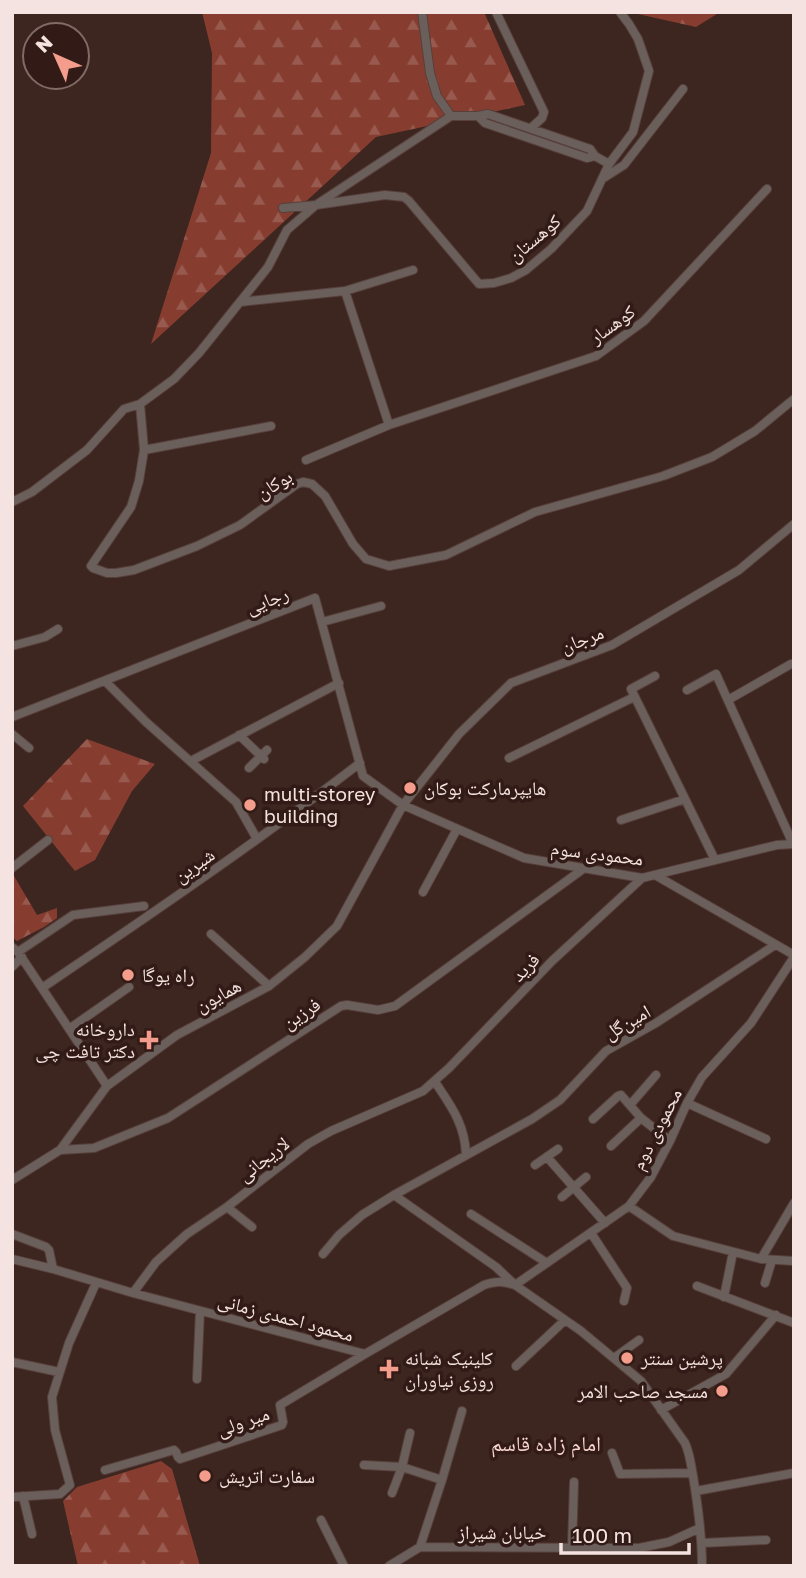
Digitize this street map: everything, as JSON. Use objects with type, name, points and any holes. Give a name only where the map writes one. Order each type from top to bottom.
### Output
[{"type":"street","points":[[422,12],[430,73],[437,96],[451,116],[488,114],[590,149],[595,156],[610,164]]},
{"type":"street","points":[[496,12],[544,112],[542,118],[531,128]]},
{"type":"street","name":"کوهستان","points":[[283,208],[384,195],[404,197],[479,284],[485,285],[510,278],[526,270],[551,249],[587,211],[610,164],[635,129],[649,71],[638,40],[620,12]]},
{"type":"street","points":[[602,179],[624,165],[683,89]]},
{"type":"street","name":"کوهستان","points":[[140,404],[174,379],[199,353],[268,267],[286,230],[316,205],[451,116]]},
{"type":"street","points":[[478,116],[485,122],[528,138],[587,158],[595,156]]},
{"type":"street","name":"کوهسار","points":[[306,460],[389,425],[596,356],[644,321],[767,189]]},
{"type":"street","points":[[240,302],[345,291],[413,270]]},
{"type":"street","points":[[345,291],[389,425]]},
{"type":"street","name":"بوکان","points":[[140,404],[145,450],[139,481],[131,507],[91,566],[107,573],[134,570],[197,546],[240,525],[303,482],[312,484],[325,496],[353,544],[366,559],[389,566],[446,555],[535,512],[663,476],[712,457],[755,431],[794,399]]},
{"type":"street","points":[[12,502],[32,492],[87,450],[124,409],[140,404]]},
{"type":"street","points":[[145,450],[271,426]]},
{"type":"street","name":"مرجان","points":[[403,805],[459,734],[510,683],[612,645],[739,570],[794,524]]},
{"type":"street","name":"رجایی","points":[[12,717],[315,598],[363,776],[403,805]]},
{"type":"street","points":[[322,622],[381,606]]},
{"type":"street","points":[[12,646],[45,637],[58,629]]},
{"type":"street","points":[[728,700],[790,664]]},
{"type":"street","points":[[687,690],[716,674],[793,844]]},
{"type":"street","points":[[655,677],[631,687],[715,860]]},
{"type":"street","points":[[105,681],[146,722],[236,802],[257,839]]},
{"type":"street","points":[[191,761],[339,683]]},
{"type":"street","points":[[509,758],[635,697]]},
{"type":"street","points":[[12,734],[29,748]]},
{"type":"street","points":[[239,735],[264,755],[249,768]]},
{"type":"street","name":"شیرین","points":[[42,988],[279,825],[360,763]]},
{"type":"street","points":[[621,820],[685,799]]},
{"type":"street","name":"محمودی سوم","points":[[403,805],[524,859],[642,877],[777,845],[793,844]]},
{"type":"street","name":"همایون","points":[[12,1180],[60,1150],[107,1086],[177,1035],[269,986],[305,957],[337,926],[403,805]]},
{"type":"street","points":[[423,891],[457,829]]},
{"type":"street","points":[[12,868],[48,840]]},
{"type":"street","name":"فرزین","points":[[60,1150],[94,1148],[168,1118],[341,1006],[378,1010],[395,1006],[583,869]]},
{"type":"street","points":[[655,874],[794,956]]},
{"type":"street","name":"فرید","points":[[435,1082],[552,961],[642,877]]},
{"type":"street","points":[[12,967],[17,952],[73,915],[144,906]]},
{"type":"street","points":[[211,934],[269,986]]},
{"type":"street","name":"امین‌گل","points":[[323,1254],[339,1235],[362,1215],[532,1119],[560,1100],[606,1051],[656,1023],[775,945]]},
{"type":"street","points":[[17,952],[107,1086]]},
{"type":"street","name":"محمودی دوم","points":[[515,1285],[629,1206],[651,1177],[702,1077],[742,1035],[794,956]]},
{"type":"street","points":[[784,971],[794,978]]},
{"type":"street","points":[[69,1029],[129,987]]},
{"type":"street","points":[[630,1104],[656,1076]]},
{"type":"street","points":[[435,1082],[457,1114],[466,1140],[466,1155]]},
{"type":"street","name":"لاریجانی","points":[[133,1293],[156,1262],[187,1234],[228,1207],[309,1144],[331,1131],[423,1091],[435,1082]]},
{"type":"street","points":[[593,1119],[621,1096],[641,1118],[670,1141]]},
{"type":"street","points":[[687,1102],[766,1139]]},
{"type":"street","points":[[611,1146],[641,1118]]},
{"type":"street","points":[[535,1165],[558,1149]]},
{"type":"street","points":[[547,1157],[605,1223]]},
{"type":"street","points":[[562,1198],[586,1177]]},
{"type":"street","points":[[394,1195],[496,1267],[515,1285],[565,1320],[641,1381],[687,1448],[696,1491],[702,1566]]},
{"type":"street","points":[[761,1259],[794,1203]]},
{"type":"street","points":[[629,1206],[673,1236],[761,1259],[794,1261]]},
{"type":"street","points":[[228,1207],[251,1227]]},
{"type":"street","points":[[471,1213],[547,1263]]},
{"type":"street","points":[[591,1233],[626,1288],[624,1301]]},
{"type":"street","points":[[12,1234],[46,1247],[53,1269]]},
{"type":"street","points":[[724,1297],[733,1252]]},
{"type":"street","name":"محمود احمدی زمانی","points":[[12,1259],[365,1354],[484,1285],[503,1281],[515,1285]]},
{"type":"street","points":[[765,1283],[772,1260]]},
{"type":"street","points":[[12,1497],[60,1493],[70,1485],[54,1430],[52,1397],[83,1309],[96,1283]]},
{"type":"street","points":[[697,1286],[794,1323]]},
{"type":"street","points":[[197,1379],[200,1311]]},
{"type":"street","points":[[661,1410],[726,1374],[776,1315]]},
{"type":"street","points":[[516,1366],[565,1320]]},
{"type":"street","points":[[614,1358],[639,1340]]},
{"type":"street","name":"میر ولی","points":[[106,1469],[174,1450],[180,1459],[282,1424],[280,1405],[365,1354]]},
{"type":"street","points":[[12,1362],[59,1373]]},
{"type":"street","points":[[389,1566],[420,1547],[462,1411]]},
{"type":"street","points":[[393,1493],[410,1433]]},
{"type":"street","points":[[612,1453],[621,1474],[692,1473]]},
{"type":"street","points":[[365,1465],[402,1467],[442,1480]]},
{"type":"street","points":[[696,1491],[794,1473]]},
{"type":"street","points":[[572,1548],[574,1482]]},
{"type":"street","points":[[23,1496],[32,1534]]},
{"type":"street","points":[[321,1520],[344,1566]]},
{"type":"street","name":"خیابان شیراز","points":[[420,1547],[639,1548],[669,1542],[700,1528]]},
{"type":"street","points":[[702,1543],[766,1540]]},
{"type":"green space","points":[[202,12],[484,12],[525,105],[376,137],[151,344],[211,153],[212,53]]},
{"type":"green space","points":[[629,12],[720,12],[696,27]]},
{"type":"green space","points":[[87,739],[155,764],[132,791],[95,860],[75,871],[23,806]]},
{"type":"green space","points":[[14,876],[37,915],[57,908],[57,918],[17,941],[12,937]]},
{"type":"green space","points":[[161,1461],[172,1469],[200,1566],[78,1566],[63,1501],[77,1487]]},
{"type":"place","name":"هایپرمارکت بوکان","points":[[410,788]]},
{"type":"place","name":"multi-storey building","points":[[250,805]]},
{"type":"place","name":"راه یوگا","points":[[128,975]]},
{"type":"place","name":"داروخانه دکتر تافت چی","points":[[149,1040]]},
{"type":"place","name":"پرشین سنتر","points":[[627,1358]]},
{"type":"place","name":"کلینیک شبانه روزی نیاوران","points":[[389,1369]]},
{"type":"place","name":"مسجد صاحب الامر","points":[[722,1391]]},
{"type":"place","name":"سفارت اتریش","points":[[205,1476]]},
{"type":"district","name":"امام زاده قاسم","points":[[546,1444]]}]
